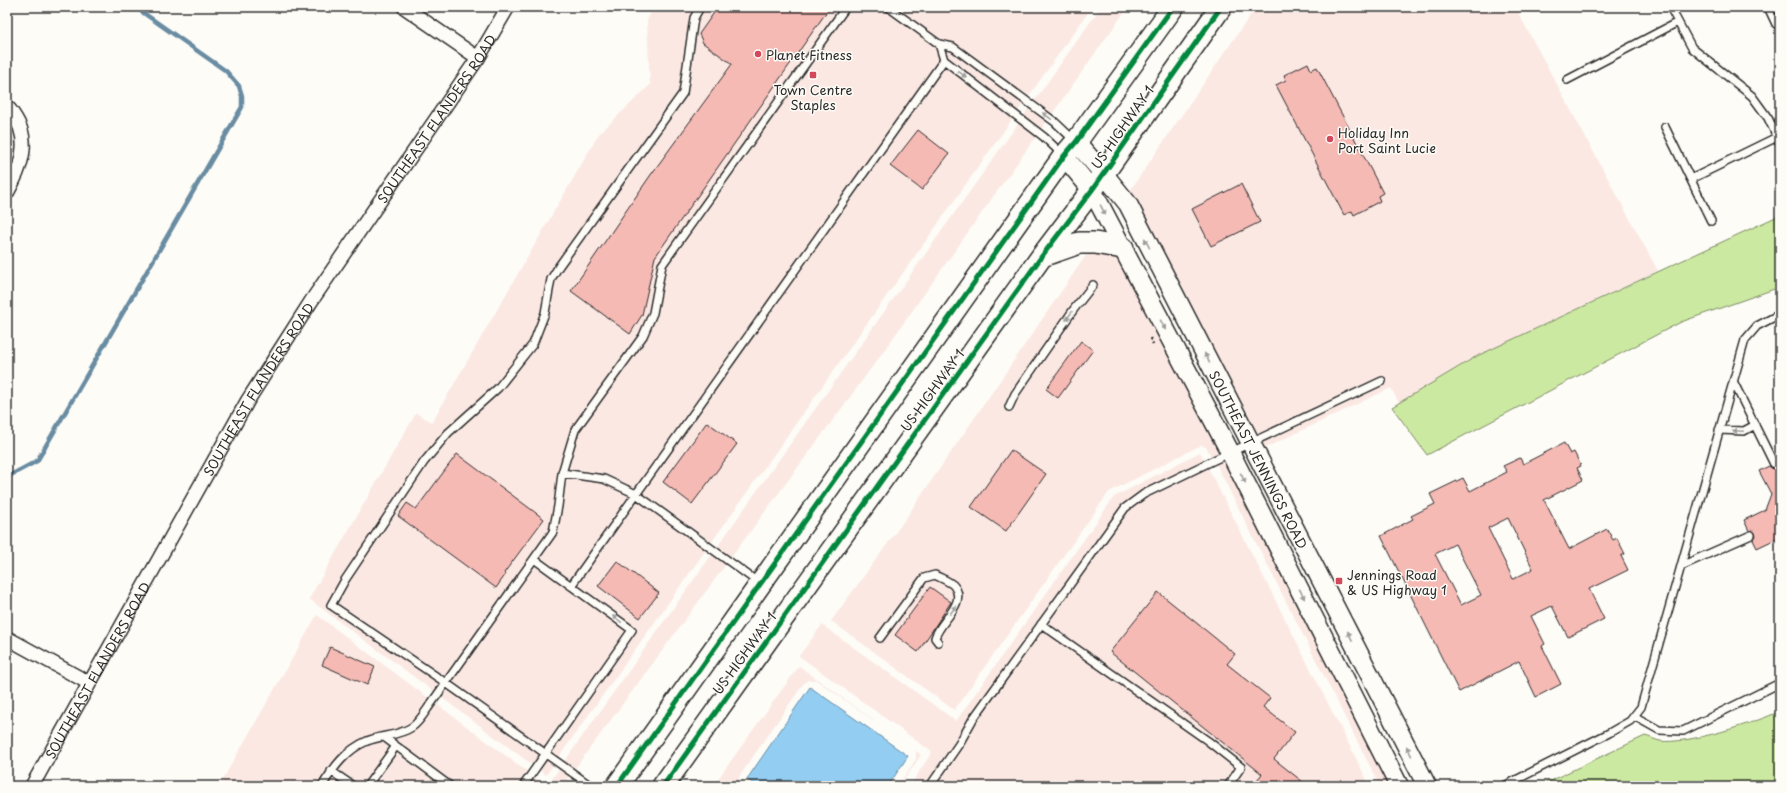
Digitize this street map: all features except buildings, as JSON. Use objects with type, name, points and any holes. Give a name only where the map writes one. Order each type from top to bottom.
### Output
[{"type":"main road","name":"US HIGHWAY 1","points":[[617,786],[1070,149],[1173,7]]},
{"type":"main road","name":"US HIGHWAY 1","points":[[663,786],[1042,256],[1092,190],[1221,7]]},
{"type":"main road","points":[[1042,256],[1079,243],[1095,243],[1123,248]]},
{"type":"street","points":[[404,7],[478,58]]},
{"type":"street","name":"SOUTHEAST FLANDERS ROAD","points":[[32,786],[248,400],[312,300],[478,58],[508,7]]},
{"type":"street","points":[[7,107],[22,128],[24,148],[17,174],[7,192]]},
{"type":"street","name":"SOUTHEAST JENNINGS ROAD","points":[[1070,149],[1104,173],[1128,204],[1427,786]]},
{"type":"street","name":"SOUTHEAST JENNINGS ROAD","points":[[1070,149],[1230,452],[1399,786]]},
{"type":"street","points":[[7,638],[89,682]]},
{"type":"lane","points":[[591,786],[446,683],[331,605],[345,580],[424,462],[448,433],[498,388],[533,344],[545,313],[551,279],[683,93],[694,18],[700,7]]},
{"type":"lane","points":[[322,786],[332,770],[350,751],[368,740],[384,737],[413,727],[553,532],[562,473],[575,430],[643,336],[653,313],[662,265],[846,7]]},
{"type":"lane","points":[[888,7],[938,44],[953,47],[1055,122],[1070,149]]},
{"type":"lane","points":[[1670,7],[1692,48],[1752,96],[1768,118],[1779,140],[1691,179]]},
{"type":"lane","points":[[1768,7],[1776,24]]},
{"type":"lane","points":[[1567,80],[1678,22]]},
{"type":"lane","points":[[938,44],[944,60],[1044,137],[1070,149]]},
{"type":"lane","points":[[571,586],[944,60]]},
{"type":"lane","points":[[1665,127],[1711,221]]},
{"type":"lane","points":[[1009,407],[1019,387],[1074,309],[1094,285]]},
{"type":"lane","points":[[1504,786],[1609,734],[1630,721],[1640,707],[1745,340],[1757,326],[1780,314]]},
{"type":"lane","points":[[930,786],[959,744],[973,719],[1125,508],[1144,494],[1250,442],[1382,381]]},
{"type":"lane","points":[[1733,381],[1774,464]]},
{"type":"lane","points":[[1719,430],[1744,431],[1755,425]]},
{"type":"lane","points":[[562,473],[604,479],[636,494],[760,584]]},
{"type":"lane","points":[[1681,566],[1751,535]]},
{"type":"lane","points":[[522,786],[632,630],[534,559]]},
{"type":"lane","points":[[880,638],[924,578],[935,575],[953,586],[958,594],[957,605],[936,632],[935,638],[938,642]]},
{"type":"lane","points":[[1041,624],[1208,741],[1241,767],[1228,786]]},
{"type":"lane","points":[[1634,716],[1660,730],[1683,731],[1780,683]]},
{"type":"lane","points":[[384,737],[450,786]]},
{"type":"lane","points":[[367,786],[396,746]]},
{"type":"lane","points":[[332,770],[353,786]]},
{"type":"path","points":[[1150,338],[1153,345]]},
{"type":"shaded area","points":[[653,7],[1092,7],[546,775],[309,599],[416,413],[432,422],[599,134],[650,85],[647,21]]},
{"type":"shaded area","points":[[1101,7],[1128,7],[878,359],[562,786],[219,786],[317,615],[540,781],[548,782],[552,779]]},
{"type":"shaded area","points":[[1256,7],[1515,7],[1658,271],[1477,356],[1399,403],[1391,388],[1263,449],[1129,192]]},
{"type":"shaded area","points":[[1089,251],[1117,256],[1227,465],[1389,786],[1380,786],[1218,468],[1206,447],[1201,445],[1109,492],[954,710],[831,621],[899,528]]},
{"type":"shaded area","points":[[1200,452],[1370,786],[910,786],[932,752],[799,656],[822,625],[956,721],[1114,497]]},
{"type":"shaded area","points":[[799,666],[890,732],[816,680],[808,680],[804,683],[739,777],[739,782],[743,786],[713,786]]},
{"type":"shaded area","points":[[916,751],[921,755],[900,786],[898,786],[916,759]]},
{"type":"green space","points":[[1780,215],[1780,287],[1681,322],[1427,455],[1392,407],[1477,356]]},
{"type":"green space","points":[[1780,711],[1780,786],[1539,786],[1645,736],[1660,741],[1686,740],[1738,727]]},
{"type":"water","points":[[810,687],[908,756],[888,786],[757,786],[747,779]]},
{"type":"waterway","points":[[7,477],[37,461],[242,107],[242,96],[239,86],[226,71],[135,7]]},
{"type":"cycle path","points":[[617,786],[1064,156],[1076,142],[1173,7]]},
{"type":"cycle path","points":[[663,786],[1042,256],[1092,190],[1221,7]]},
{"type":"place","name":"Planet Fitness","points":[[758,54]]},
{"type":"place","name":"Town Centre Staples","points":[[813,75]]},
{"type":"place","name":"Holiday Inn Port Saint Lucie","points":[[1330,139]]},
{"type":"place","name":"Jennings Road & US Highway 1","points":[[1339,581]]}]
